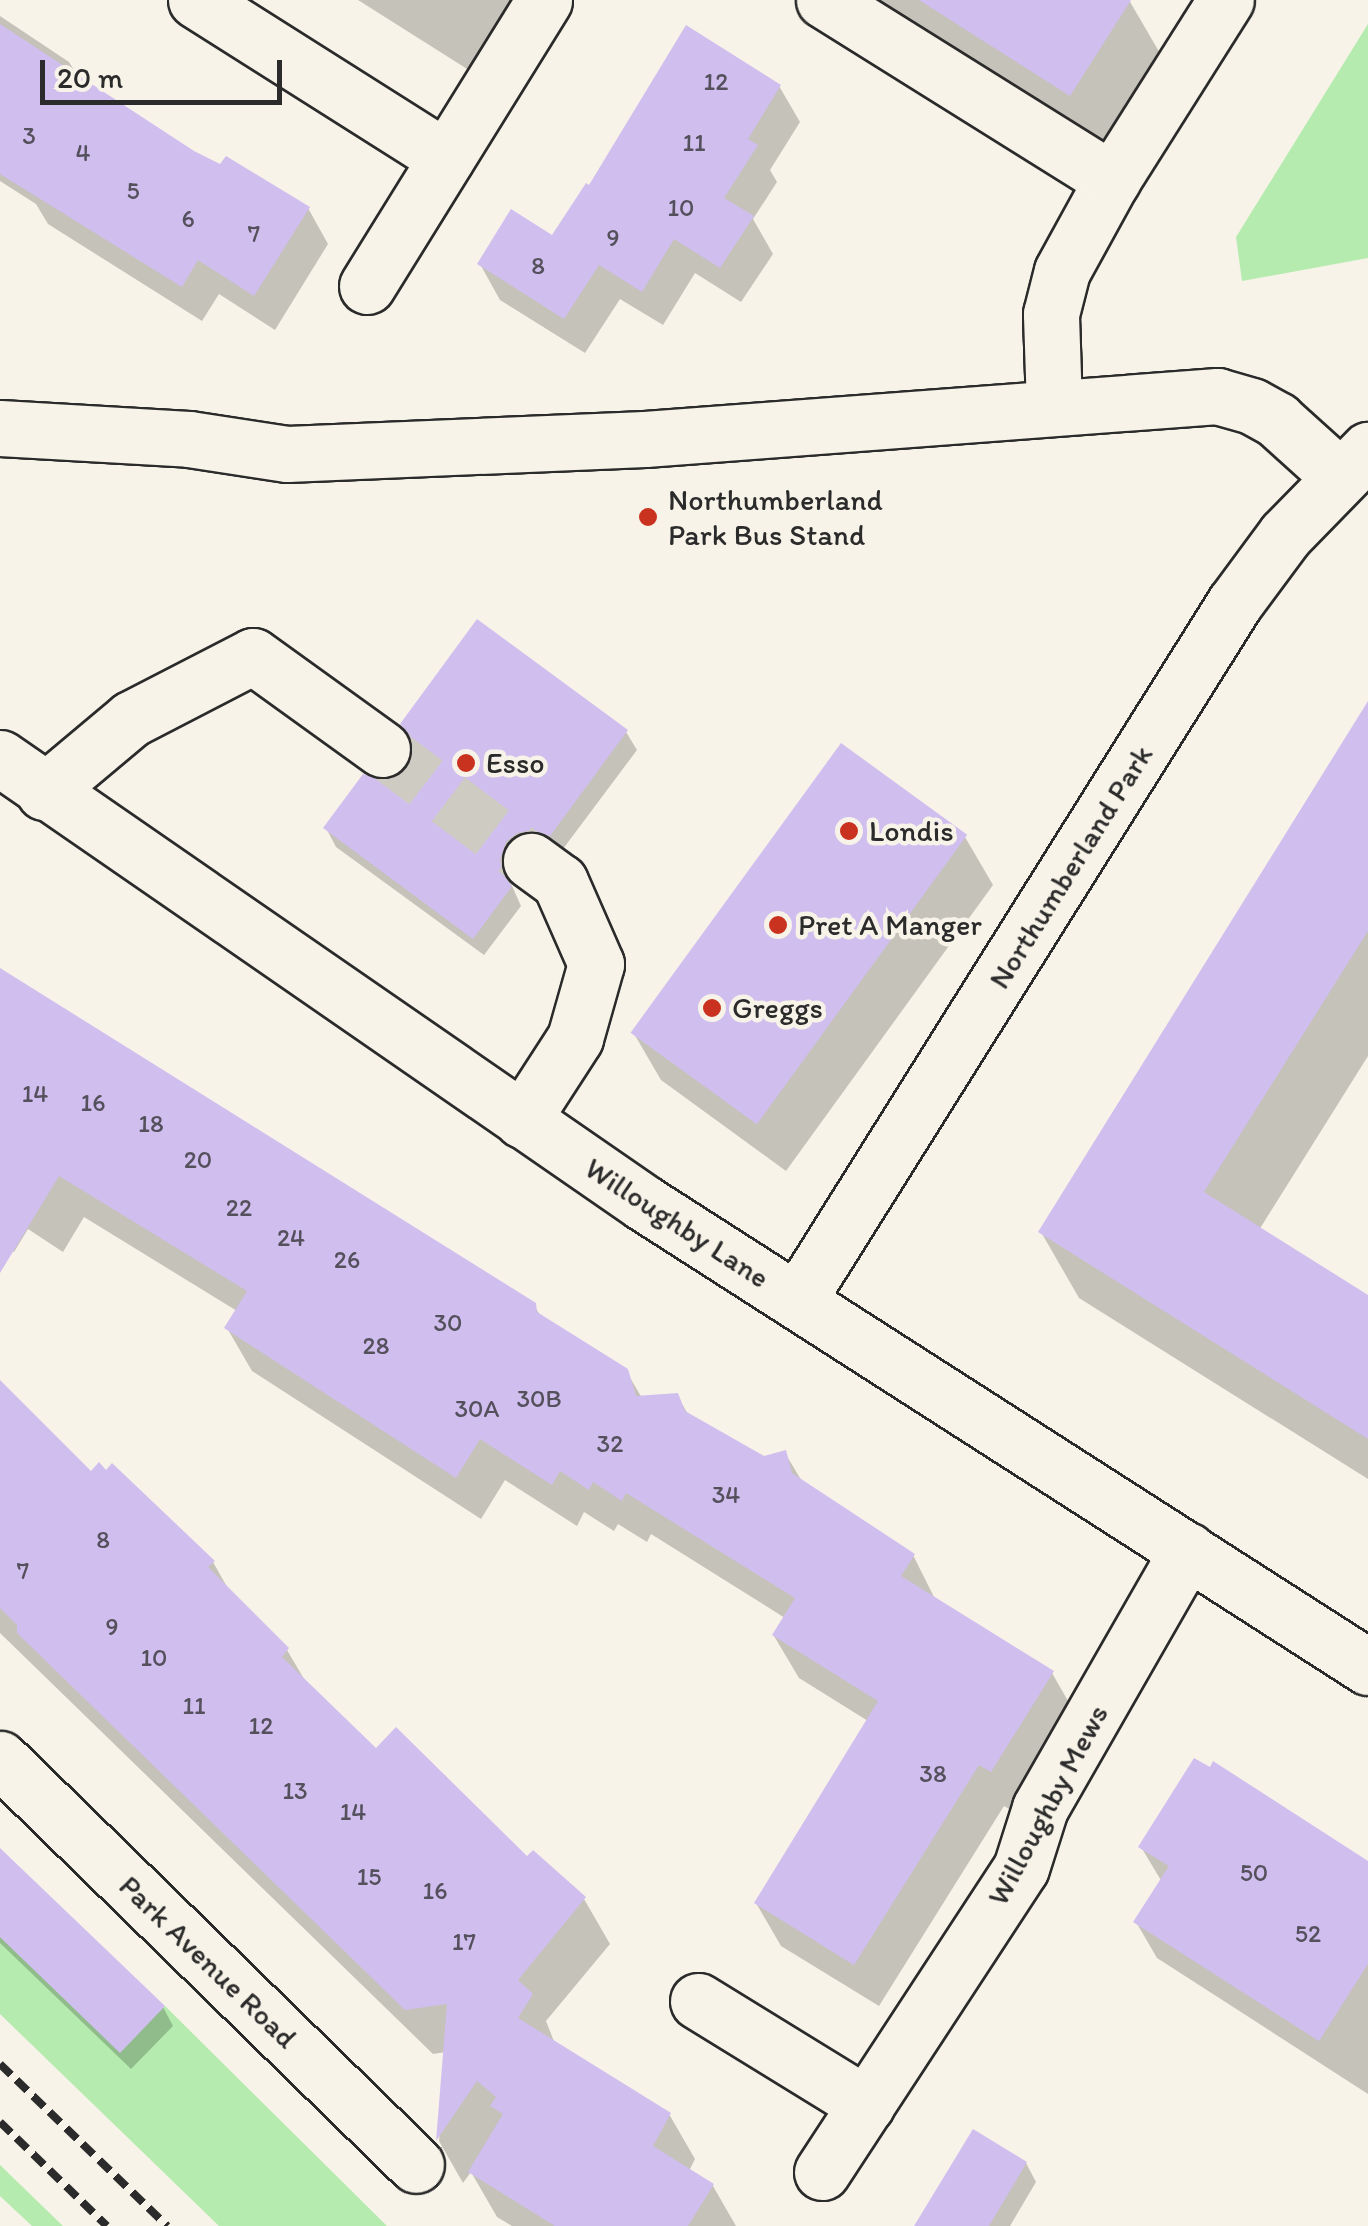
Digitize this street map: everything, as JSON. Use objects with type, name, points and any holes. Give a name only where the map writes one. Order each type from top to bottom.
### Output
[{"type":"street","points":[[196,0],[446,158]]},
{"type":"street","points":[[367,286],[544,0]]},
{"type":"street","points":[[824,0],[1112,180]]},
{"type":"street","points":[[1054,406],[1050,314],[1062,272],[1112,180],[1226,0]]},
{"type":"street","points":[[0,428],[189,439],[287,454],[645,439],[1217,396],[1252,406],[1354,463]]},
{"type":"street","name":"Northumberland Park","points":[[797,1301],[1234,604],[1284,535],[1354,463]]},
{"type":"street","points":[[44,792],[130,719],[253,656],[382,750]]},
{"type":"street","name":"Willoughby Lane","points":[[0,758],[522,1120],[1368,1667]]},
{"type":"street","points":[[522,1120],[575,1038],[596,964],[560,882],[531,860]]},
{"type":"street","name":"Willoughby Mews","points":[[822,2172],[1021,1868],[1040,1808],[1188,1550]]},
{"type":"street","name":"Park Avenue Road","points":[[0,1759],[416,2165]]},
{"type":"street","points":[[698,2001],[867,2105]]},
{"type":"green space","points":[[1368,24],[1368,258],[1242,281],[1236,237]]},
{"type":"green space","points":[[0,1937],[120,2052],[165,2006],[387,2226],[219,2226],[0,2014]]},
{"type":"green space","points":[[0,2165],[63,2226],[32,2226],[0,2196]]},
{"type":"building","points":[[919,0],[1131,0],[1070,96]]},
{"type":"building","points":[[0,24],[194,151],[220,164],[226,156],[310,207],[254,296],[198,260],[182,287],[0,174]]},
{"type":"building","points":[[686,25],[781,85],[748,139],[758,145],[724,198],[754,216],[720,268],[674,239],[642,292],[599,265],[564,319],[477,264],[511,209],[552,235],[586,183],[589,185]]},
{"type":"building","points":[[477,619],[628,730],[550,836],[533,830],[517,833],[506,842],[500,859],[503,875],[512,886],[473,939],[323,828],[363,774],[380,780],[394,778],[407,768],[413,751],[410,735],[400,724]]},
{"type":"building","points":[[1368,701],[1368,931],[1204,1192],[1368,1295],[1368,1439],[1038,1232]]},
{"type":"building","points":[[841,743],[967,835],[757,1124],[631,1033]]},
{"type":"building","points":[[0,968],[536,1303],[537,1312],[628,1369],[636,1396],[678,1393],[685,1411],[764,1456],[786,1450],[792,1473],[915,1554],[901,1576],[1054,1671],[991,1772],[979,1765],[854,1965],[754,1903],[878,1701],[772,1635],[795,1598],[626,1493],[622,1501],[593,1482],[589,1490],[560,1471],[552,1485],[480,1439],[456,1478],[224,1328],[247,1291],[59,1176],[0,1273]]},
{"type":"building","points":[[0,1380],[91,1471],[99,1462],[106,1470],[112,1463],[215,1561],[208,1567],[289,1648],[282,1657],[376,1748],[396,1727],[527,1856],[533,1850],[586,1897],[518,1980],[533,1994],[518,2018],[671,2113],[653,2146],[714,2184],[688,2226],[555,2226],[468,2172],[503,2114],[490,2106],[496,2097],[477,2081],[436,2141],[447,2004],[405,2010],[17,1633],[17,1625],[0,1608]]},
{"type":"building","points":[[1194,1758],[1210,1767],[1213,1761],[1368,1861],[1368,1964],[1319,2041],[1133,1922],[1169,1866],[1138,1847]]},
{"type":"building","points":[[0,1848],[165,2006],[120,2053],[0,1937]]},
{"type":"building","points":[[973,2129],[1027,2162],[989,2226],[914,2226]]},
{"type":"tunnel","points":[[382,749],[531,861]]},
{"type":"railway","points":[[0,2064],[167,2226]]},
{"type":"railway","points":[[0,2122],[107,2226]]},
{"type":"place","name":"Northumberland Park Bus Stand","points":[[648,517]]},
{"type":"place","name":"Esso","points":[[466,763]]},
{"type":"place","name":"Londis","points":[[849,831]]},
{"type":"place","name":"Pret A Manger","points":[[778,925]]},
{"type":"place","name":"Greggs","points":[[712,1008]]}]
